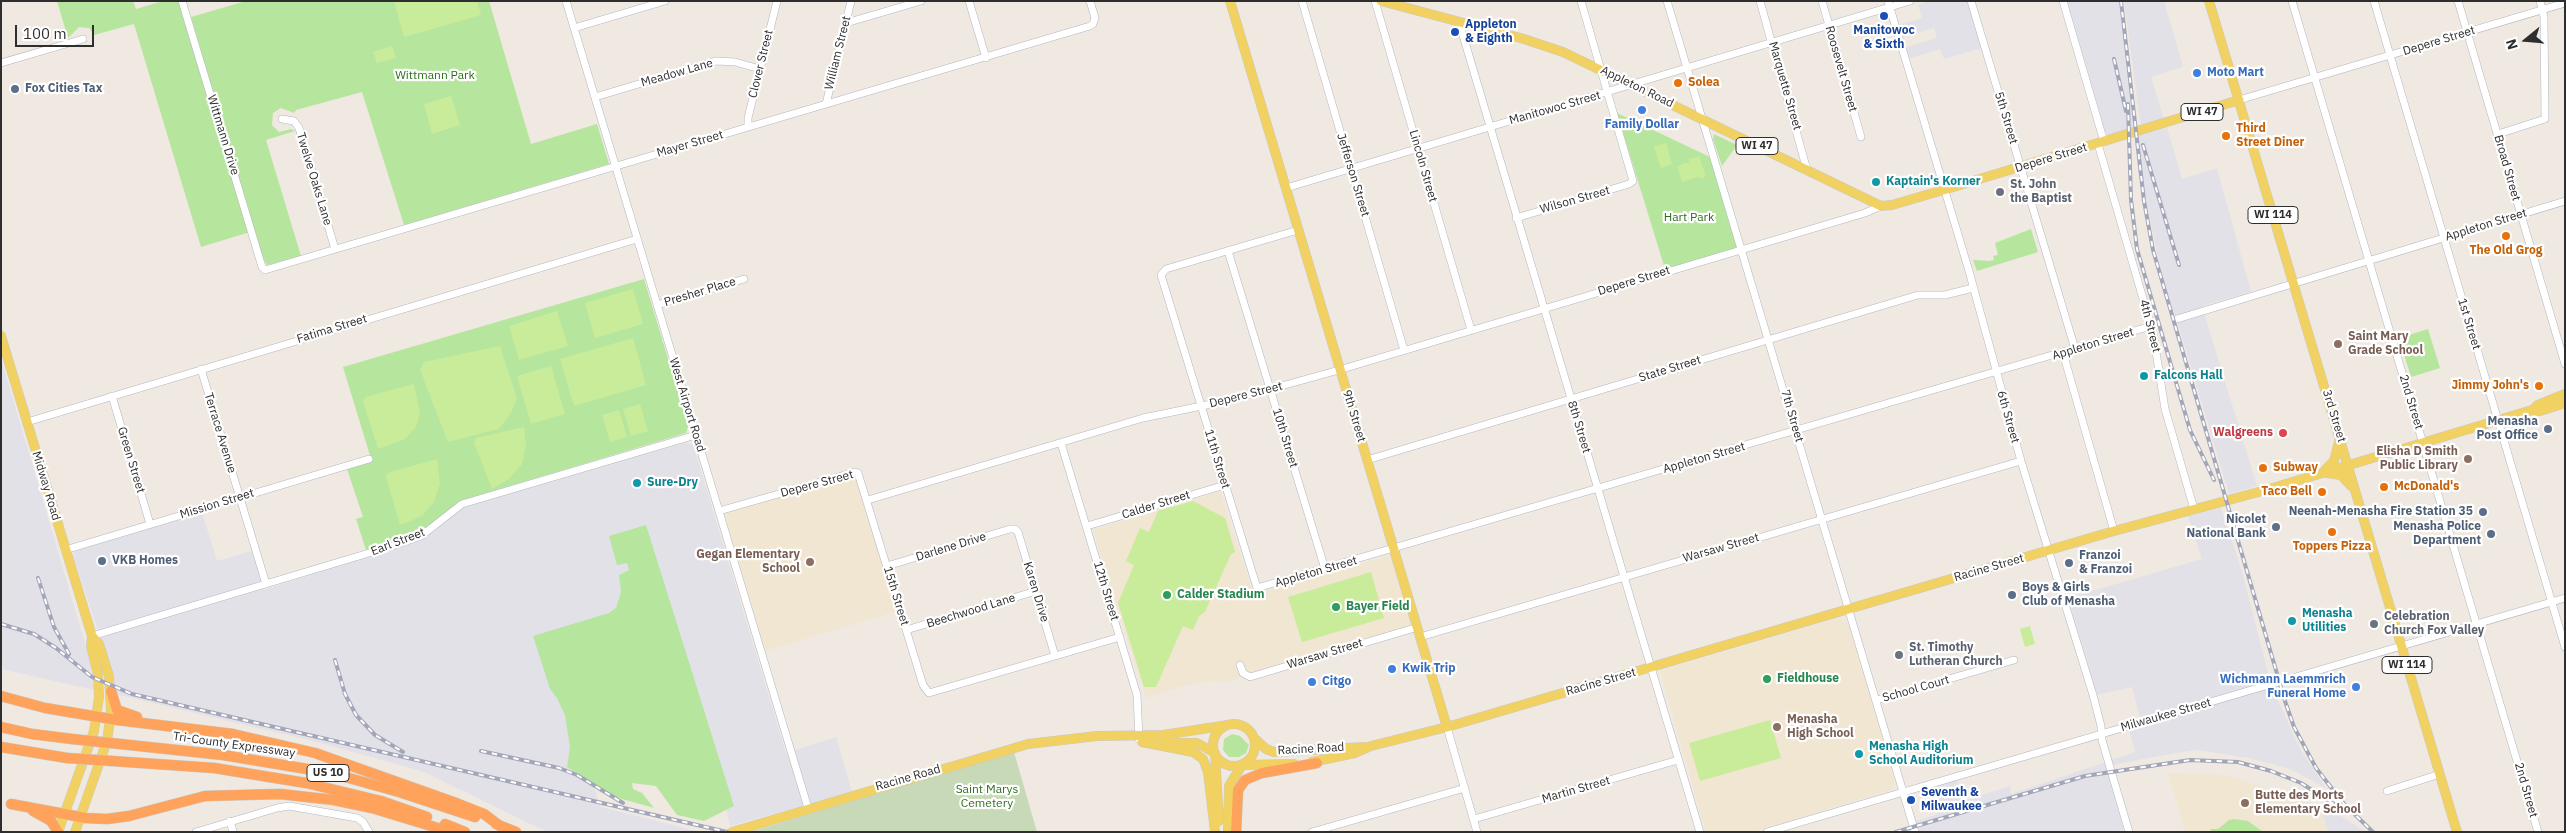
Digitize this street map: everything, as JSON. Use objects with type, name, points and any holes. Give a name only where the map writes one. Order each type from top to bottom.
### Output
[{"type":"highway","points":[[111,691],[115,707],[123,713],[144,719],[176,722],[190,727]]},
{"type":"highway","points":[[1,696],[38,706],[110,719],[190,727],[260,739],[315,753],[484,814],[500,826]]},
{"type":"highway","name":"Tri-County Expressway","points":[[1,727],[32,734],[223,755],[331,773],[399,792],[516,832]]},
{"type":"highway","name":"Tri-County Expressway","points":[[1,747],[66,758],[206,767],[306,783],[396,805],[465,832]]},
{"type":"highway","points":[[1236,832],[1238,790],[1245,780],[1262,773],[1317,763]]},
{"type":"highway","points":[[6,802],[79,817],[114,818],[214,795],[280,794],[372,808],[451,832]]},
{"type":"highway","points":[[6,802],[45,817],[54,824],[58,832]]},
{"type":"main road","name":"9th Street","points":[[1230,1],[1339,370],[1448,727]]},
{"type":"main road","name":"Appleton Road","points":[[1381,1],[1546,46],[1633,85],[1881,206]]},
{"type":"main road","name":"3rd Street","points":[[2209,1],[2457,832]]},
{"type":"main road","name":"Depere Street","points":[[1881,206],[1892,205],[1944,190],[2239,100]]},
{"type":"main road","name":"Midway Road","points":[[1,336],[92,636],[91,646],[99,681],[97,716],[92,740],[58,832]]},
{"type":"main road","name":"Racine Street","points":[[1448,727],[2114,531],[2319,474],[2532,410],[2538,405],[2565,394]]},
{"type":"main road","name":"Racine Street","points":[[2532,410],[2540,411],[2565,402]]},
{"type":"main road","points":[[2319,474],[2332,464],[2337,455],[2338,429]]},
{"type":"main road","points":[[2319,474],[2341,475],[2348,481],[2357,497]]},
{"type":"main road","name":"Midway Road","points":[[75,832],[106,741],[110,719],[111,691],[99,644],[92,636]]},
{"type":"main road","points":[[1216,832],[1219,801],[1214,740],[1217,733],[1228,725],[1241,725],[1247,728],[1254,739],[1252,757],[1243,765],[1230,786],[1228,832]]},
{"type":"main road","name":"Racine Road","points":[[1140,740],[1228,725]]},
{"type":"main road","name":"Racine Road","points":[[1243,765],[1317,763],[1355,753],[1371,746],[1448,727]]},
{"type":"main road","name":"Racine Road","points":[[732,832],[1012,748],[1046,741],[1086,738],[1197,743],[1215,754]]},
{"type":"main road","name":"Racine Road","points":[[1254,739],[1266,749],[1274,752],[1371,746]]},
{"type":"main road","points":[[1140,740],[1193,752],[1203,759],[1208,772],[1216,832]]},
{"type":"main road","points":[[1215,754],[1224,764],[1243,765]]},
{"type":"street","name":"Wittmann Drive","points":[[182,1],[264,269]]},
{"type":"street","name":"West Airport Road","points":[[566,1],[808,808]]},
{"type":"street","points":[[574,28],[665,1]]},
{"type":"street","name":"Clover Street","points":[[748,127],[748,118],[777,1]]},
{"type":"street","name":"William Street","points":[[826,104],[851,1]]},
{"type":"street","points":[[846,23],[921,1]]},
{"type":"street","points":[[969,1],[986,58]]},
{"type":"street","name":"Mayer Street","points":[[264,269],[1091,26],[1095,18],[1090,1]]},
{"type":"street","name":"Jefferson Street","points":[[1302,1],[1404,350]]},
{"type":"street","name":"Lincoln Street","points":[[1375,1],[1471,330]]},
{"type":"street","points":[[1581,1],[1608,92]]},
{"type":"street","name":"7th Street","points":[[1667,1],[1770,339],[1915,832]]},
{"type":"street","name":"Marquette Street","points":[[1760,1],[1808,170]]},
{"type":"street","name":"Roosevelt Street","points":[[1822,1],[1861,137]]},
{"type":"street","name":"Manitowoc Street","points":[[1286,188],[1829,26],[1889,4],[1910,1]]},
{"type":"street","name":"5th Street","points":[[1971,1],[2075,349]]},
{"type":"street","name":"4th Street","points":[[2063,1],[2151,326],[2165,409],[2194,509]]},
{"type":"street","name":"2nd Street","points":[[2292,1],[2538,832]]},
{"type":"street","name":"1st Street","points":[[2374,1],[2565,647]]},
{"type":"street","name":"Broad Street","points":[[2458,1],[2565,364]]},
{"type":"street","points":[[2498,134],[2546,120],[2542,10],[2540,1]]},
{"type":"street","name":"Depere Street","points":[[2239,100],[2565,3]]},
{"type":"street","name":"6th Street","points":[[1889,4],[1973,288],[2021,461],[2092,695],[2129,832]]},
{"type":"street","name":"8th Street","points":[[1459,22],[1700,832]]},
{"type":"street","points":[[1,63],[83,39]]},
{"type":"street","name":"Meadow Lane","points":[[595,97],[716,61],[735,62],[760,69]]},
{"type":"street","name":"Wilson Street","points":[[1516,218],[1632,182],[1608,92]]},
{"type":"street","name":"Twelve Oaks Lane","points":[[282,119],[294,121],[299,128],[335,249]]},
{"type":"street","name":"Appleton Street","points":[[2177,319],[2565,201]]},
{"type":"street","name":"Depere Street","points":[[719,511],[854,472],[860,474],[868,500],[1143,418],[1201,406],[1339,370],[1865,213],[1881,206]]},
{"type":"street","points":[[1228,250],[1298,230]]},
{"type":"street","name":"Fatima Street","points":[[27,422],[637,239]]},
{"type":"street","name":"11th Street","points":[[1228,250],[1162,272],[1257,588]]},
{"type":"street","name":"10th Street","points":[[1228,250],[1325,569]]},
{"type":"street","name":"Presher Place","points":[[657,305],[744,279]]},
{"type":"street","name":"State Street","points":[[1367,460],[1918,295],[1945,295],[1973,288]]},
{"type":"street","name":"Appleton Street","points":[[1257,588],[2151,326]]},
{"type":"street","points":[[2064,353],[2114,531]]},
{"type":"street","name":"Terrace Avenue","points":[[201,369],[266,584]]},
{"type":"street","name":"Green Street","points":[[112,396],[150,524]]},
{"type":"street","name":"Earl Street","points":[[92,636],[421,536],[462,504],[696,435]]},
{"type":"street","name":"12th Street","points":[[1061,443],[1137,695],[1140,740]]},
{"type":"street","name":"Mission Street","points":[[66,550],[369,459]]},
{"type":"street","name":"Warsaw Street","points":[[1420,637],[2021,461]]},
{"type":"street","name":"Calder Street","points":[[1087,526],[1225,485]]},
{"type":"street","name":"15th Street","points":[[868,500],[906,630],[927,692],[934,692],[1055,656]]},
{"type":"street","name":"Darlene Drive","points":[[887,566],[1015,529]]},
{"type":"street","name":"Karen Drive","points":[[1015,529],[1018,532],[1055,656]]},
{"type":"street","name":"Beechwood Lane","points":[[906,630],[1036,591]]},
{"type":"street","name":"Milwaukee Street","points":[[1767,832],[2565,598]]},
{"type":"street","name":"Warsaw Street","points":[[1240,665],[1243,673],[1250,677],[1418,627]]},
{"type":"street","points":[[1055,656],[1120,637]]},
{"type":"street","name":"School Court","points":[[1876,700],[2014,660]]},
{"type":"street","name":"9th Street","points":[[1448,727],[1477,832]]},
{"type":"street","name":"Martin Street","points":[[1474,820],[1678,760]]},
{"type":"street","points":[[2387,791],[2440,774]]},
{"type":"street","points":[[1312,832],[1465,788]]},
{"type":"street","points":[[196,832],[277,808],[295,807],[357,818],[363,822],[369,832]]},
{"type":"street","points":[[230,821],[233,832]]},
{"type":"shaded area","points":[[1929,1],[1967,1],[1985,47],[1944,59],[1940,49],[1907,59],[1904,48],[1937,38],[1934,28],[1901,38],[1897,25],[1922,18],[1918,5]]},
{"type":"shaded area","points":[[2067,1],[2119,1],[2134,128],[2108,135],[2105,132]]},
{"type":"shaded area","points":[[2164,1],[2183,67],[2151,77],[2164,120],[2141,127],[2124,2]]},
{"type":"shaded area","points":[[2167,128],[2182,179],[2217,168],[2251,292],[2202,306],[2257,486],[2229,494],[2164,284],[2144,192],[2138,135]]},
{"type":"shaded area","points":[[1,358],[89,657],[94,690],[1,669]]},
{"type":"shaded area","points":[[683,443],[693,444],[786,753],[836,737],[852,792],[730,826],[716,763],[538,638],[601,807],[700,832],[547,832],[424,772],[317,742],[115,694],[108,660],[73,556],[75,551],[202,512],[217,561],[252,551],[264,590],[425,537],[465,506]]},
{"type":"shaded area","name":"Gegan Elementary School","points":[[856,475],[897,611],[765,651],[724,513]]},
{"type":"shaded area","points":[[1220,492],[1254,595],[1387,556],[1392,560],[1412,621],[1410,626],[1227,682],[1212,681],[1182,686],[1146,698],[1093,530]]},
{"type":"shaded area","points":[[2221,508],[2242,571],[2271,685],[2300,749],[2326,788],[2290,769],[2249,758],[2198,750],[2106,766],[2124,829],[2115,832],[1920,832],[1916,821],[1938,814],[1931,783],[1956,776],[1964,801],[2010,786],[2011,794],[2135,752],[2128,726],[2141,722],[2132,687],[2097,695],[2068,598],[2202,559],[2188,516]]},
{"type":"shaded area","name":"Menasha High School","points":[[1838,618],[1846,621],[1849,625],[1895,778],[1893,789],[1752,832],[1706,832],[1660,671]]},
{"type":"shaded area","name":"Butte des Morts Elementary School","points":[[2168,773],[2225,775],[2307,801],[2320,807],[2328,832],[2186,832]]},
{"type":"shaded area","points":[[2325,806],[2366,832],[2328,832],[2320,807]]},
{"type":"green space","name":"Wittmann Park","points":[[57,1],[133,1],[136,9],[163,1],[179,1],[219,113],[191,17],[246,1],[489,1],[531,144],[597,124],[609,164],[404,225],[362,92],[296,110],[294,113],[281,108],[273,113],[272,125],[279,132],[291,129],[295,131],[266,140],[301,256],[267,265],[250,232],[201,247],[134,24],[94,35],[89,28],[79,27],[68,38]]},
{"type":"green space","points":[[394,1],[477,1],[481,15],[404,37]]},
{"type":"green space","points":[[392,46],[396,58],[377,63],[373,52]]},
{"type":"green space","points":[[451,96],[460,125],[432,134],[424,104]]},
{"type":"green space","name":"Hart Park","points":[[1617,113],[1710,157],[1737,248],[1665,269]]},
{"type":"green space","points":[[1714,134],[1737,145],[1722,166],[1713,139]]},
{"type":"green space","points":[[1666,143],[1672,164],[1661,168],[1654,147]]},
{"type":"green space","points":[[1699,156],[1706,176],[1702,179],[1698,177],[1682,182],[1677,167],[1684,163],[1690,163],[1689,159]]},
{"type":"green space","points":[[2031,229],[2038,252],[1977,271],[1973,260],[1994,260],[1993,256],[1998,255],[1995,243]]},
{"type":"green space","points":[[644,279],[687,422],[686,433],[463,500],[424,531],[366,550],[356,519],[363,517],[347,469],[372,462],[343,367]]},
{"type":"green space","points":[[633,289],[643,324],[595,338],[585,303]]},
{"type":"green space","points":[[557,311],[568,346],[519,360],[509,326]]},
{"type":"green space","points":[[2428,329],[2440,368],[2411,377],[2399,338]]},
{"type":"green space","points":[[633,338],[646,385],[574,406],[560,359]]},
{"type":"green space","points":[[500,346],[517,399],[511,413],[499,429],[448,442],[420,370],[424,362]]},
{"type":"green space","points":[[551,366],[565,414],[531,424],[517,376]]},
{"type":"green space","points":[[414,384],[420,413],[416,427],[405,439],[378,449],[363,402],[365,397]]},
{"type":"green space","points":[[640,404],[648,431],[631,436],[623,409]]},
{"type":"green space","points":[[619,410],[627,437],[610,442],[602,415]]},
{"type":"green space","points":[[524,427],[526,446],[522,464],[509,479],[492,489],[474,443],[476,438]]},
{"type":"green space","points":[[437,459],[440,484],[434,502],[422,516],[400,525],[386,477],[387,473]]},
{"type":"green space","name":"Calder Stadium","points":[[1193,501],[1225,518],[1235,552],[1231,554],[1205,612],[1199,616],[1193,630],[1183,626],[1156,687],[1144,687],[1118,603],[1134,565],[1126,561],[1140,528],[1149,532],[1158,511]]},
{"type":"green space","points":[[646,525],[734,806],[704,821],[677,815],[656,786],[632,783],[633,789],[642,793],[654,808],[615,797],[567,767],[570,747],[565,715],[557,698],[550,689],[533,636],[609,613],[616,608],[621,592],[619,575],[629,570],[627,563],[617,565],[609,536]]},
{"type":"green space","name":"Bayer Field","points":[[1371,572],[1384,618],[1302,642],[1288,597]]},
{"type":"green space","points":[[2030,626],[2035,644],[2025,647],[2020,629]]},
{"type":"green space","points":[[1770,720],[1781,758],[1700,781],[1689,743]]},
{"type":"green space","points":[[1232,734],[1240,736],[1249,745],[1246,753],[1239,757],[1229,757],[1223,750],[1224,739]]},
{"type":"green space","name":"Saint Marys Cemetery","points":[[1014,752],[1037,832],[751,832],[894,788]]},
{"type":"green space","points":[[2229,820],[2248,821],[2263,832],[2210,832],[2211,829],[2218,829]]},
{"type":"railway","points":[[2121,1],[2144,201],[2153,250],[2285,701],[2294,727],[2316,768],[2344,804],[2373,832]]},
{"type":"railway","points":[[2114,59],[2126,111]]},
{"type":"railway","points":[[2128,104],[2131,200],[2137,249],[2190,430],[2214,480]]},
{"type":"railway","points":[[2143,145],[2179,265]]},
{"type":"railway","points":[[38,578],[54,627],[69,654]]},
{"type":"railway","points":[[1,624],[34,634],[56,648],[92,677],[132,694],[727,832]]},
{"type":"railway","points":[[335,660],[345,694],[356,715],[375,735],[403,752]]},
{"type":"railway","points":[[481,751],[559,768],[577,775],[623,803]]},
{"type":"railway","points":[[1896,832],[2085,776],[2190,760],[2238,762],[2271,771],[2301,783],[2343,810]]},
{"type":"place","name":"Manitowoc & Sixth","points":[[1884,16]]},
{"type":"place","name":"Appleton & Eighth","points":[[1455,32]]},
{"type":"place","name":"Moto Mart","points":[[2197,73]]},
{"type":"place","name":"Solea","points":[[1678,83]]},
{"type":"place","name":"Fox Cities Tax","points":[[15,89]]},
{"type":"place","name":"Family Dollar","points":[[1642,110]]},
{"type":"place","name":"Third Street Diner","points":[[2226,136]]},
{"type":"place","name":"Kaptain's Korner","points":[[1876,182]]},
{"type":"place","name":"St. John the Baptist","points":[[2000,192]]},
{"type":"place","name":"The Old Grog","points":[[2506,236]]},
{"type":"place","name":"Saint Mary Grade School","points":[[2338,344]]},
{"type":"place","name":"Falcons Hall","points":[[2144,376]]},
{"type":"place","name":"Jimmy John's","points":[[2539,386]]},
{"type":"place","name":"Menasha Post Office","points":[[2548,429]]},
{"type":"place","name":"Walgreens","points":[[2283,433]]},
{"type":"place","name":"Elisha D Smith Public Library","points":[[2468,459]]},
{"type":"place","name":"Subway","points":[[2263,468]]},
{"type":"place","name":"Sure-Dry","points":[[637,483]]},
{"type":"place","name":"McDonald's","points":[[2384,487]]},
{"type":"place","name":"Taco Bell","points":[[2322,492]]},
{"type":"place","name":"Neenah-Menasha Fire Station 35","points":[[2483,512]]},
{"type":"place","name":"Nicolet National Bank","points":[[2276,527]]},
{"type":"place","name":"Toppers Pizza","points":[[2332,532]]},
{"type":"place","name":"Menasha Police Department","points":[[2491,534]]},
{"type":"place","name":"VKB Homes","points":[[102,561]]},
{"type":"place","name":"Gegan Elementary School","points":[[810,562]]},
{"type":"place","name":"Franzoi & Franzoi","points":[[2069,563]]},
{"type":"place","name":"Calder Stadium","points":[[1167,595]]},
{"type":"place","name":"Boys & Girls Club of Menasha","points":[[2012,595]]},
{"type":"place","name":"Bayer Field","points":[[1336,607]]},
{"type":"place","name":"Menasha Utilities","points":[[2292,621]]},
{"type":"place","name":"Celebration Church Fox Valley","points":[[2374,624]]},
{"type":"place","name":"St. Timothy Lutheran Church","points":[[1899,655]]},
{"type":"place","name":"Kwik Trip","points":[[1392,669]]},
{"type":"place","name":"Fieldhouse","points":[[1767,679]]},
{"type":"place","name":"Citgo","points":[[1312,682]]},
{"type":"place","name":"Wichmann Laemmrich Funeral Home","points":[[2356,687]]},
{"type":"place","name":"Menasha High School","points":[[1777,727]]},
{"type":"place","name":"Menasha High School Auditorium","points":[[1859,754]]},
{"type":"place","name":"Seventh & Milwaukee","points":[[1911,800]]},
{"type":"place","name":"Butte des Morts Elementary School","points":[[2245,803]]}]
